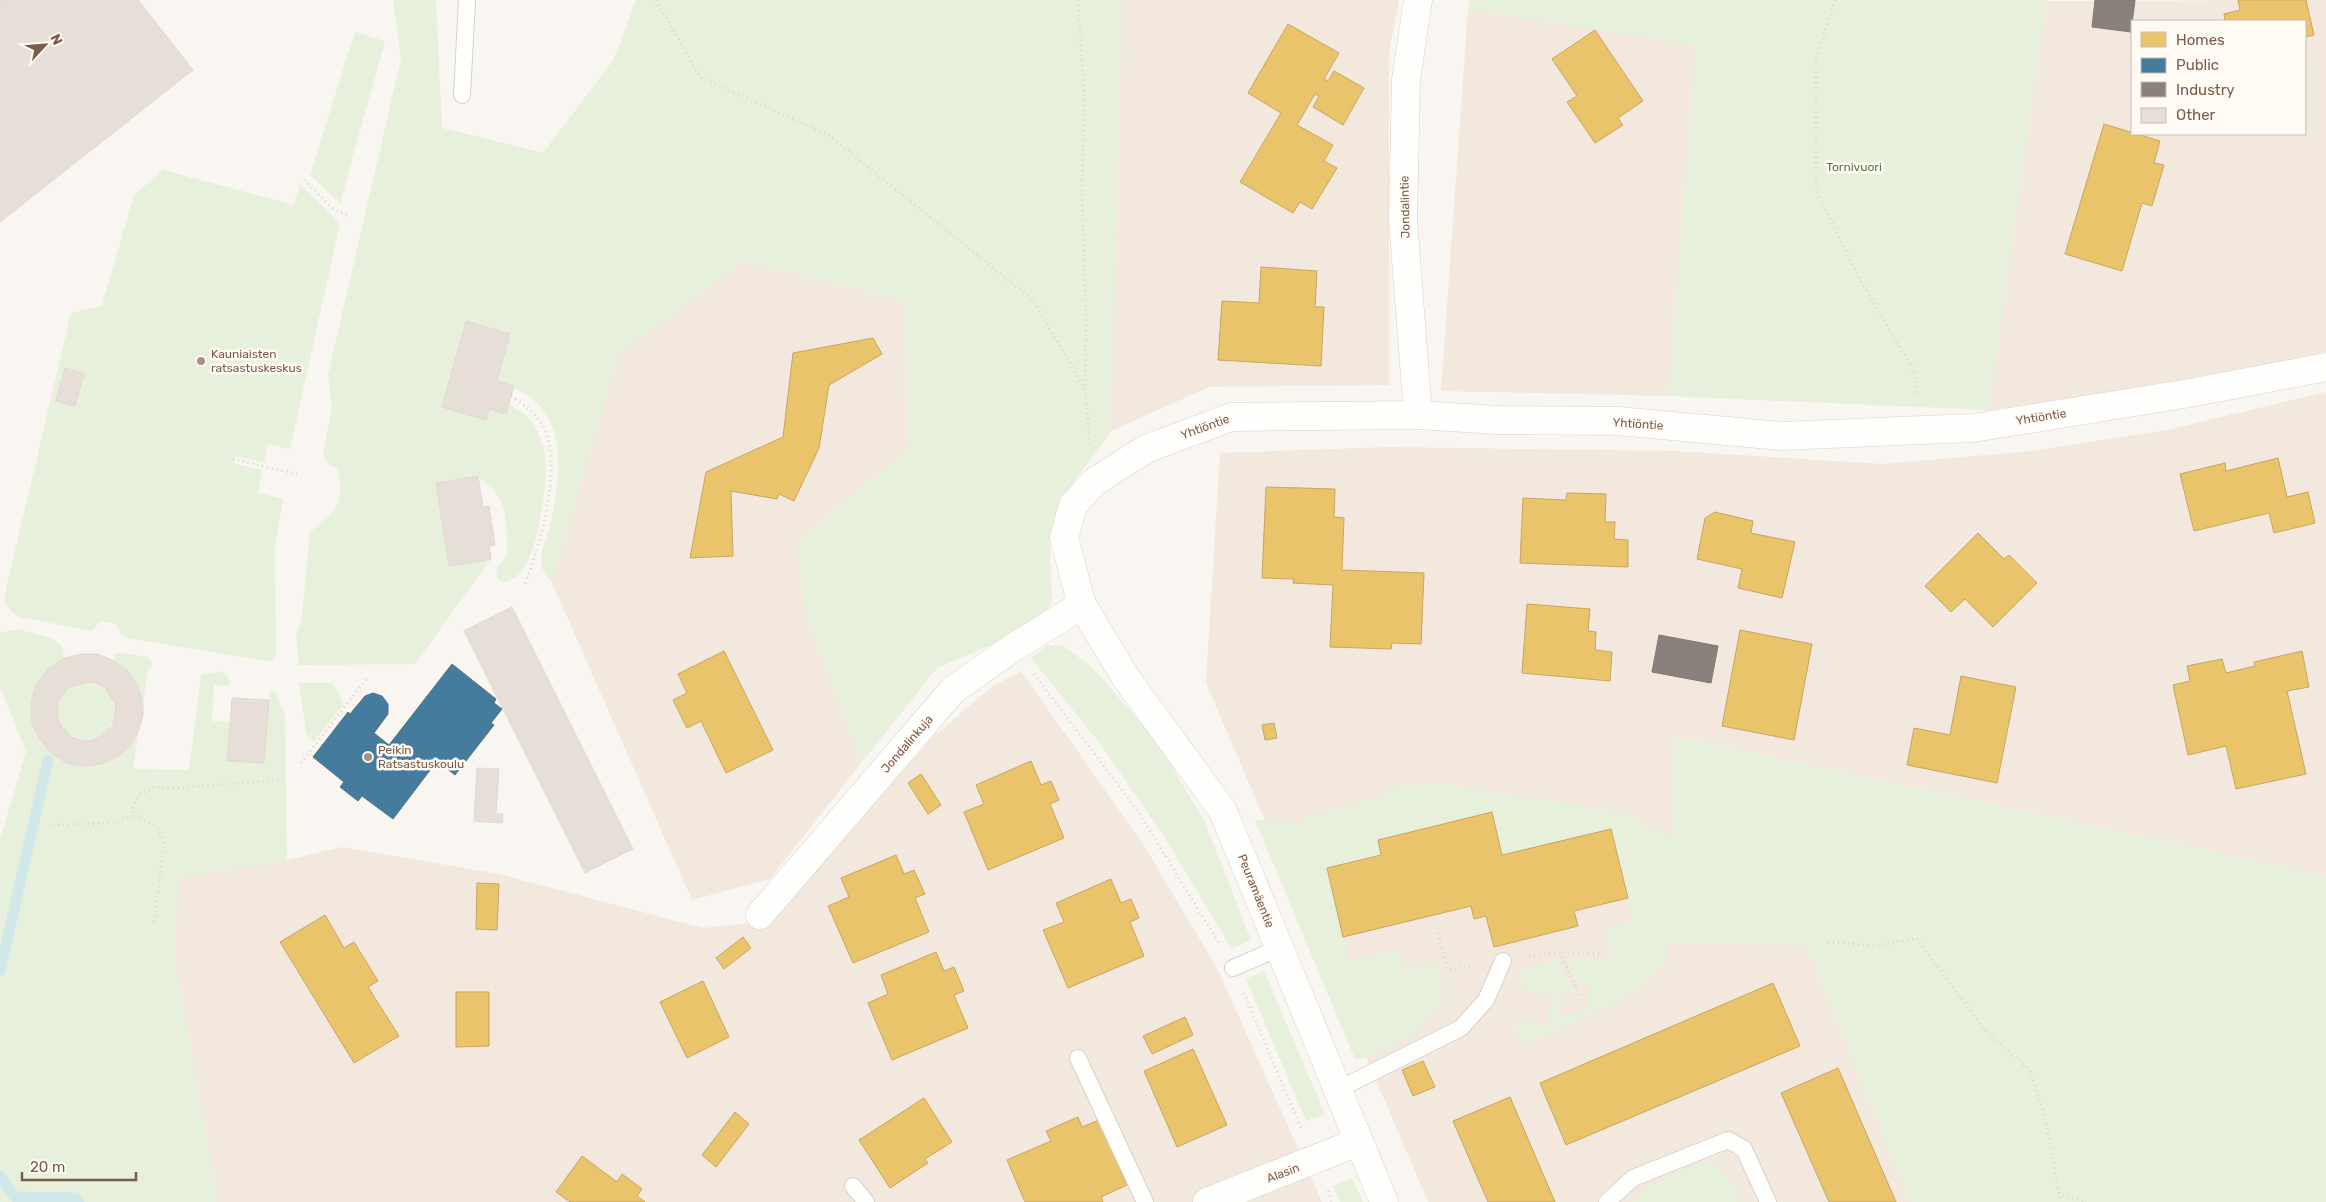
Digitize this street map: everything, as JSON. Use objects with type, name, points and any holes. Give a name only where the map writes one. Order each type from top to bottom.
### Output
[{"type":"street","name":"Jondalintie","points":[[1418,0],[1406,80],[1403,220],[1418,415]]},
{"type":"street","name":"Yhtiöntie","points":[[1082,605],[1064,538],[1073,505],[1094,482],[1146,449],[1232,417],[1418,415],[1497,420],[1618,421],[1782,436],[1973,428],[2326,367]]},
{"type":"street","name":"Jondalinkuja","points":[[760,915],[953,690],[1014,647],[1082,605]]},
{"type":"street","name":"Peuramäentie","points":[[1082,605],[1126,678],[1223,811],[1384,1202]]},
{"type":"street","name":"Alasin","points":[[1207,1202],[1358,1142]]},
{"type":"lane","points":[[462,95],[467,0]]},
{"type":"lane","points":[[1233,968],[1279,948]]},
{"type":"lane","points":[[1337,1090],[1461,1028],[1486,1000],[1503,961]]},
{"type":"lane","points":[[1078,1058],[1145,1202]]},
{"type":"lane","points":[[1607,1202],[1633,1178],[1728,1140],[1744,1149],[1768,1202]]},
{"type":"lane","points":[[853,1186],[866,1202]]},
{"type":"path","points":[[656,0],[700,77],[827,134],[1033,300],[1085,389]]},
{"type":"path","points":[[1078,0],[1084,96],[1082,194],[1086,318],[1085,389],[1094,482]]},
{"type":"path","points":[[1835,0],[1816,59],[1816,190],[1859,278],[1914,371],[1923,430]]},
{"type":"path","points":[[304,180],[332,208],[348,216]]},
{"type":"path","points":[[511,396],[530,409],[542,424],[549,441],[551,475],[545,519],[536,557],[524,587]]},
{"type":"path","points":[[233,460],[297,474]]},
{"type":"path","points":[[1014,647],[1137,810],[1233,968],[1332,1202]]},
{"type":"path","points":[[301,763],[368,677]]},
{"type":"path","points":[[154,922],[164,841],[156,827],[135,815],[132,809],[139,794],[154,787],[283,780]]},
{"type":"path","points":[[52,825],[114,822],[135,815]]},
{"type":"path","points":[[1828,942],[1877,946],[1916,938],[1985,1030],[2030,1070],[2044,1113],[2061,1202]]},
{"type":"path","points":[[1579,995],[1560,952],[1601,954]]},
{"type":"path","points":[[2058,1194],[2086,1202]]},
{"type":"shaded area","points":[[1122,0],[1399,0],[1389,53],[1389,385],[1209,387],[1111,431]]},
{"type":"shaded area","points":[[2326,0],[2326,351],[2249,373],[1989,410],[2046,1]]},
{"type":"shaded area","points":[[1468,9],[1696,45],[1668,396],[1441,391]]},
{"type":"shaded area","points":[[743,261],[905,301],[908,449],[796,542],[808,623],[862,762],[770,879],[692,900],[552,583],[618,354]]},
{"type":"shaded area","points":[[2326,392],[2326,876],[1674,736],[1669,942],[1806,945],[1910,1202],[1428,1202],[1206,683],[1220,453],[1389,447],[1675,451],[1883,464],[2031,451],[2167,430]]},
{"type":"shaded area","points":[[1021,671],[1143,844],[1217,968],[1322,1202],[218,1202],[174,954],[179,877],[287,860],[342,847],[499,874],[703,928],[768,921],[934,736],[993,686]]},
{"type":"green space","points":[[393,0],[436,0],[442,128],[543,153],[614,59],[636,0],[1122,0],[1111,431],[1060,501],[1050,547],[1052,603],[1040,620],[1024,631],[937,668],[862,762],[808,623],[796,542],[908,449],[905,301],[743,261],[618,355],[552,583],[544,572],[541,559],[554,507],[557,484],[558,462],[556,441],[550,422],[539,405],[521,391],[497,381],[510,335],[466,322],[442,407],[486,420],[489,409],[506,414],[509,405],[524,414],[535,427],[544,452],[546,477],[540,520],[533,549],[528,560],[514,578],[506,582],[498,580],[496,571],[506,556],[507,545],[504,510],[498,496],[478,476],[436,483],[449,565],[491,559],[415,664],[299,665],[296,635],[301,623],[310,532],[333,512],[339,500],[340,482],[338,470],[328,463],[323,454],[332,407],[328,375],[401,59]]},
{"type":"green space","name":"Tornivuori","points":[[1470,0],[2046,0],[1989,410],[1668,396],[1696,46],[1468,9]]},
{"type":"green space","points":[[355,32],[385,41],[340,203],[310,175]]},
{"type":"green space","points":[[163,170],[294,205],[300,184],[340,223],[290,449],[268,444],[264,462],[235,456],[233,463],[262,470],[258,493],[283,499],[275,546],[276,655],[272,660],[266,661],[127,638],[121,634],[116,624],[101,621],[91,631],[20,617],[10,609],[4,598],[71,313],[102,306],[134,195]]},
{"type":"green space","points":[[18,629],[54,639],[63,648],[64,658],[49,670],[38,683],[32,696],[30,710],[32,724],[39,737],[50,750],[65,762],[131,745],[139,729],[133,769],[189,770],[201,675],[221,671],[227,674],[230,683],[227,686],[214,685],[212,721],[230,722],[227,761],[264,763],[269,692],[275,691],[285,716],[287,860],[179,878],[174,954],[218,1202],[0,1202],[0,840],[26,751],[0,687],[0,633]]},
{"type":"green space","points":[[1047,645],[1063,646],[1092,667],[1154,738],[1204,820],[1251,940],[1232,949],[1165,838],[1102,746],[1031,658]]},
{"type":"green space","points":[[120,652],[147,657],[151,661],[152,668],[148,668],[143,703],[128,671],[114,661],[115,654]]},
{"type":"green space","points":[[80,682],[92,682],[107,690],[115,705],[115,717],[107,732],[92,740],[80,740],[65,732],[57,717],[57,705],[65,690]]},
{"type":"green space","points":[[299,683],[332,683],[340,695],[343,705],[314,741],[309,739],[306,732]]},
{"type":"green space","points":[[1673,736],[2326,876],[2326,1202],[1910,1202],[1806,945],[1669,943],[1666,960],[1648,983],[1609,1007],[1522,1046],[1512,1024],[1520,1020],[1546,1026],[1553,996],[1522,989],[1520,970],[1559,959],[1573,991],[1562,996],[1556,1022],[1586,1008],[1591,984],[1580,988],[1565,958],[1596,961],[1610,955],[1605,928],[1633,921],[1611,829],[1502,855],[1491,812],[1378,840],[1381,855],[1327,868],[1349,960],[1401,949],[1404,968],[1436,961],[1441,990],[1441,998],[1435,1012],[1419,1024],[1422,1031],[1361,1059],[1355,1059],[1255,820],[1298,823],[1307,816],[1376,799],[1399,786],[1445,784],[1627,813],[1671,838]]},
{"type":"green space","points":[[1264,971],[1325,1114],[1306,1121],[1246,979]]},
{"type":"green space","points":[[1707,1160],[1732,1180],[1742,1202],[1633,1202],[1640,1190]]},
{"type":"green space","points":[[1352,1178],[1363,1202],[1340,1202],[1333,1186]]},
{"type":"building: Homes","points":[[2238,0],[2306,0],[2314,35],[2306,37],[2306,20],[2225,20],[2224,14],[2240,10]]},
{"type":"building: Homes","points":[[1288,24],[1339,53],[1324,79],[1328,81],[1334,71],[1364,88],[1343,125],[1313,107],[1319,96],[1315,94],[1297,125],[1333,145],[1324,161],[1337,168],[1312,209],[1300,202],[1293,213],[1240,182],[1281,113],[1248,93]]},
{"type":"building: Homes","points":[[1595,30],[1643,101],[1618,118],[1623,125],[1595,143],[1567,102],[1577,96],[1552,59]]},
{"type":"building: Homes","points":[[2104,124],[2131,132],[2131,135],[2140,135],[2160,141],[2154,163],[2164,165],[2152,206],[2142,203],[2122,271],[2065,254]]},
{"type":"building: Homes","points":[[1261,267],[1317,271],[1315,307],[1324,307],[1321,366],[1218,360],[1222,301],[1259,303]]},
{"type":"building: Homes","points":[[873,338],[882,354],[829,385],[819,448],[794,501],[779,494],[777,499],[731,491],[733,556],[690,558],[706,472],[783,437],[793,353]]},
{"type":"building: Homes","points":[[2278,458],[2287,497],[2308,492],[2315,523],[2274,533],[2269,513],[2194,531],[2180,474],[2225,463],[2226,471]]},
{"type":"building: Homes","points":[[1266,487],[1335,489],[1334,517],[1344,518],[1342,570],[1424,573],[1421,644],[1392,643],[1391,649],[1330,647],[1333,585],[1293,583],[1294,579],[1262,578]]},
{"type":"building: Homes","points":[[1567,493],[1606,494],[1605,522],[1615,522],[1614,539],[1628,540],[1628,567],[1520,563],[1523,498],[1566,500]]},
{"type":"building: Homes","points":[[1715,512],[1753,521],[1751,533],[1795,542],[1782,598],[1738,588],[1742,569],[1697,559],[1705,518]]},
{"type":"building: Homes","points":[[1978,533],[2004,559],[2009,555],[2037,583],[1993,627],[1965,599],[1951,612],[1925,586]]},
{"type":"building: Homes","points":[[1527,604],[1590,609],[1588,631],[1596,632],[1595,650],[1612,652],[1610,681],[1522,673]]},
{"type":"building: Homes","points":[[1740,630],[1812,644],[1794,740],[1722,726]]},
{"type":"building: Homes","points":[[724,651],[773,750],[726,773],[701,721],[687,728],[673,700],[687,693],[678,674]]},
{"type":"building: Homes","points":[[2302,651],[2309,687],[2287,691],[2306,774],[2236,789],[2226,746],[2188,755],[2173,685],[2190,681],[2187,666],[2222,659],[2226,673],[2255,666],[2254,662]]},
{"type":"building: Homes","points":[[1961,676],[2016,687],[1997,783],[1907,765],[1914,728],[1950,735]]},
{"type":"building: Homes","points":[[1274,723],[1277,738],[1265,740],[1262,725]]},
{"type":"building: Homes","points":[[1031,761],[1041,785],[1051,781],[1059,800],[1050,804],[1064,838],[988,870],[964,812],[984,804],[976,785]]},
{"type":"building: Homes","points":[[921,774],[941,805],[928,814],[908,783]]},
{"type":"building: Homes","points":[[1492,812],[1502,855],[1611,829],[1628,898],[1574,911],[1578,926],[1494,947],[1486,916],[1474,919],[1471,906],[1343,937],[1327,868],[1381,855],[1378,840]]},
{"type":"building: Homes","points":[[896,855],[904,874],[914,870],[925,894],[915,898],[929,932],[853,963],[828,906],[849,897],[841,878]]},
{"type":"building: Homes","points":[[1111,879],[1121,903],[1131,899],[1139,918],[1130,922],[1144,956],[1068,988],[1043,930],[1064,922],[1056,903]]},
{"type":"building: Homes","points":[[477,883],[499,884],[497,930],[476,929]]},
{"type":"building: Homes","points":[[325,915],[344,948],[354,942],[378,981],[368,987],[399,1036],[354,1063],[280,942]]},
{"type":"building: Homes","points":[[743,937],[751,948],[724,969],[716,958]]},
{"type":"building: Homes","points":[[936,952],[944,971],[954,967],[964,991],[954,995],[968,1028],[892,1060],[868,1003],[888,994],[881,975]]},
{"type":"building: Homes","points":[[703,981],[729,1037],[687,1058],[660,1002]]},
{"type":"building: Homes","points":[[1773,983],[1800,1046],[1566,1145],[1540,1083]]},
{"type":"building: Homes","points":[[456,992],[489,992],[489,1046],[456,1047]]},
{"type":"building: Homes","points":[[1185,1017],[1193,1035],[1152,1054],[1143,1036]]},
{"type":"building: Homes","points":[[1193,1049],[1227,1125],[1177,1147],[1144,1071]]},
{"type":"building: Homes","points":[[1423,1061],[1435,1087],[1413,1096],[1402,1070]]},
{"type":"building: Homes","points":[[1838,1068],[1896,1202],[1829,1202],[1781,1093]]},
{"type":"building: Homes","points":[[1510,1097],[1555,1202],[1488,1202],[1453,1121]]},
{"type":"building: Homes","points":[[924,1098],[952,1142],[925,1159],[928,1163],[890,1188],[859,1140]]},
{"type":"building: Homes","points":[[735,1112],[749,1124],[716,1167],[702,1155]]},
{"type":"building: Homes","points":[[1078,1117],[1082,1127],[1099,1120],[1127,1185],[1101,1197],[1103,1202],[1025,1202],[1007,1160],[1051,1141],[1046,1131]]},
{"type":"building: Homes","points":[[582,1156],[617,1182],[622,1174],[642,1189],[637,1196],[645,1202],[570,1202],[556,1192]]},
{"type":"building: Public","points":[[452,664],[496,699],[494,703],[502,709],[491,723],[494,725],[455,775],[437,761],[393,819],[362,796],[358,801],[340,787],[344,782],[313,757],[348,712],[350,714],[365,696],[373,693],[382,696],[388,704],[388,714],[374,733],[389,745]]},
{"type":"building: Industry","points":[[2095,0],[2135,0],[2131,32],[2092,27]]},
{"type":"building: Industry","points":[[1659,635],[1718,646],[1711,683],[1652,672]]},
{"type":"building: Other","points":[[0,0],[138,0],[193,70],[0,222]]},
{"type":"building: Other","points":[[466,321],[510,334],[497,381],[514,386],[506,414],[489,409],[486,420],[442,407]]},
{"type":"building: Other","points":[[65,368],[84,374],[75,406],[56,401]]},
{"type":"building: Other","points":[[478,476],[483,507],[489,506],[495,545],[489,546],[491,559],[449,566],[436,483]]},
{"type":"building: Other","points":[[512,607],[633,849],[585,873],[464,631]]},
{"type":"building: Other","points":[[81,654],[98,654],[114,661],[128,671],[138,686],[143,703],[143,716],[131,745],[117,757],[101,764],[83,766],[65,762],[50,752],[38,737],[31,720],[31,701],[37,683],[48,669],[64,658]],"holes":[[[87,682],[97,683],[105,688],[116,705],[113,725],[102,736],[90,741],[71,737],[59,723],[57,713],[59,700],[68,688]]]},
{"type":"building: Other","points":[[232,698],[269,700],[264,763],[227,761]]},
{"type":"building: Other","points":[[477,768],[499,769],[496,814],[503,814],[502,823],[474,821]]},
{"type":"waterway","points":[[0,971],[48,760]]},
{"type":"waterway","points":[[0,1176],[15,1197],[76,1198],[79,1202]]},
{"type":"place","name":"Kauniaisten ratsastuskeskus","points":[[201,361]]},
{"type":"place","name":"Peikin Ratsastuskoulu","points":[[368,757]]}]
